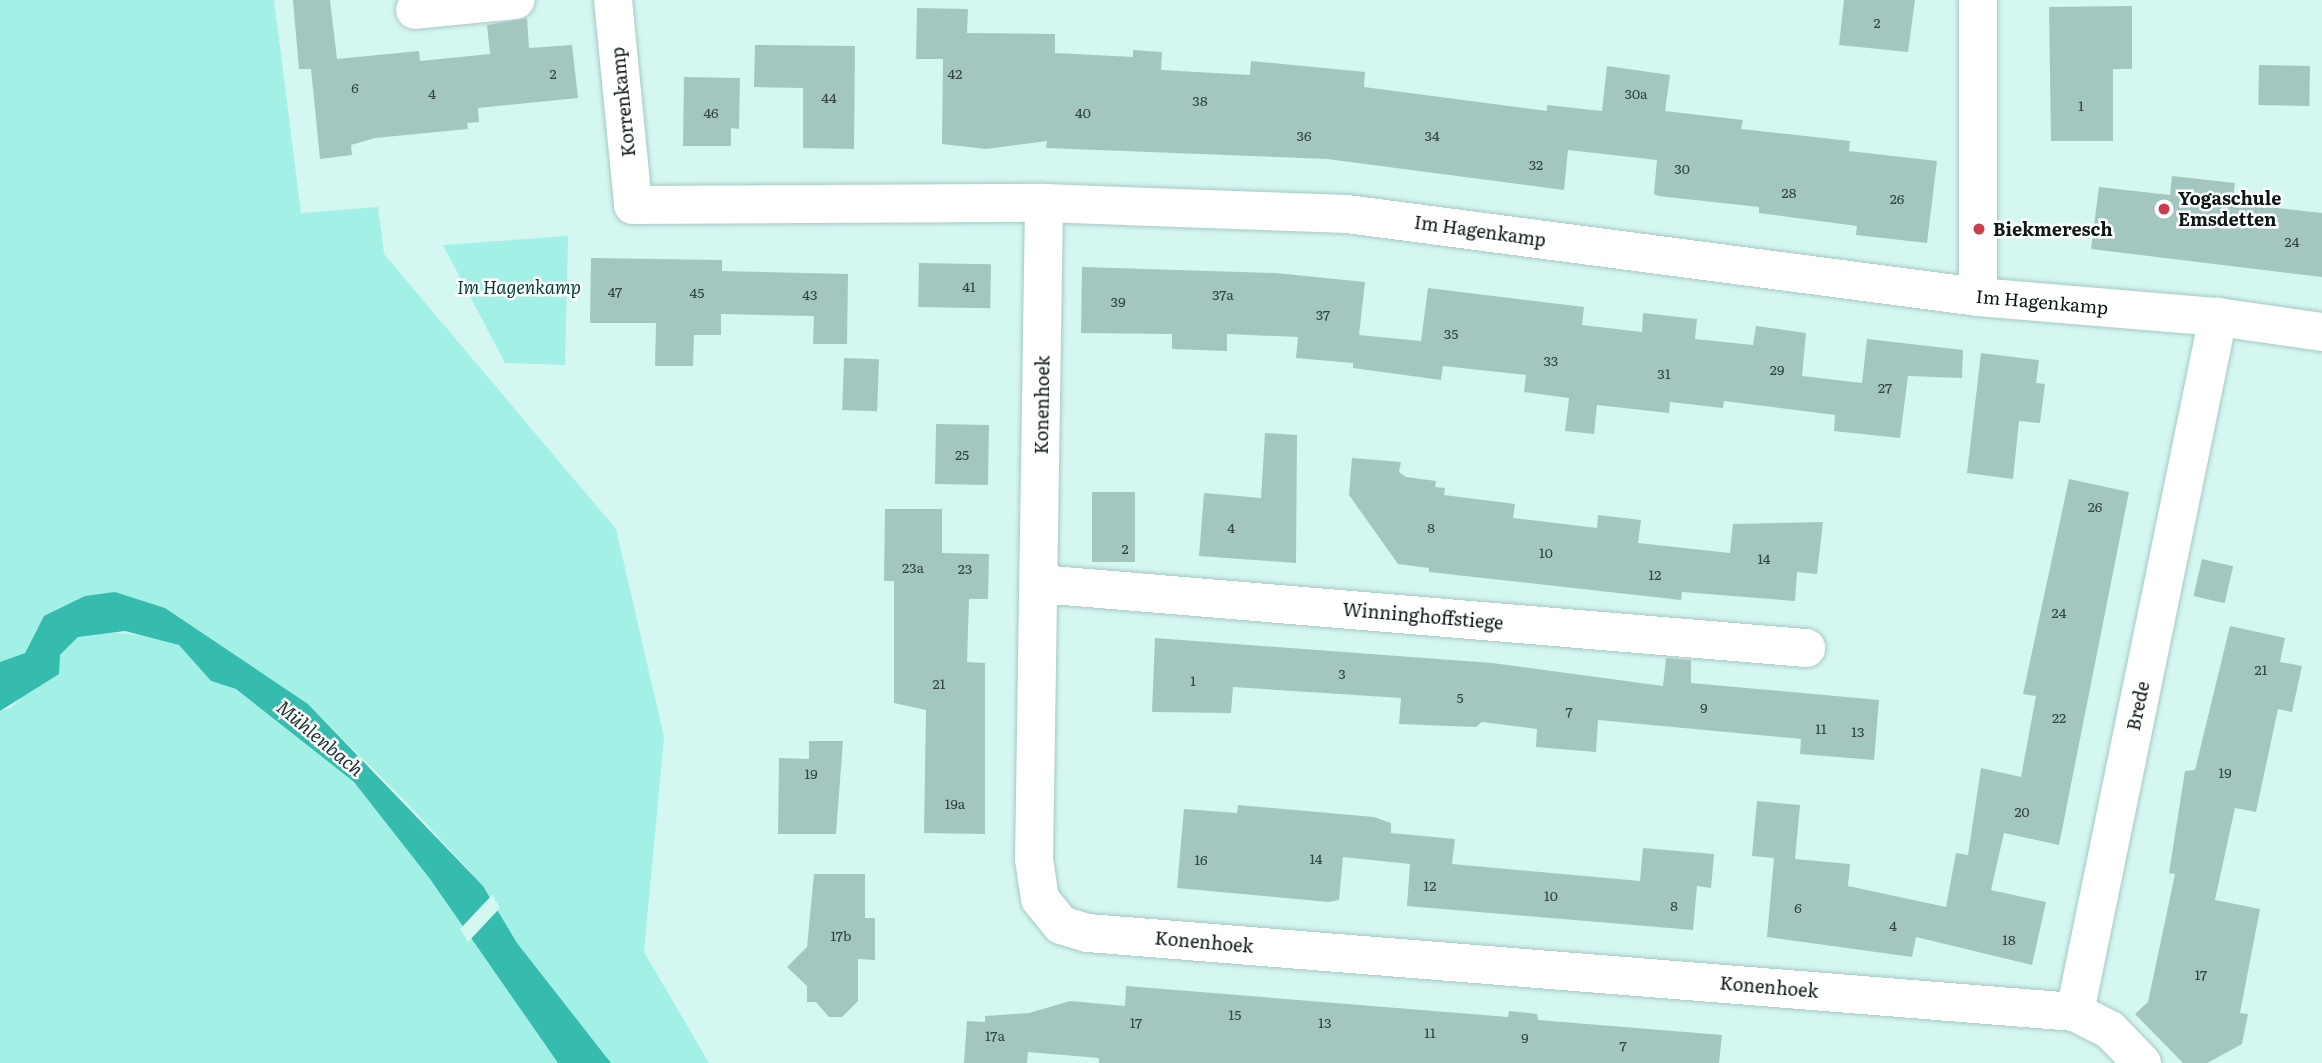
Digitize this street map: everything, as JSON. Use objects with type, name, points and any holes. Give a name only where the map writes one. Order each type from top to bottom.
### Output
[{"type":"street","points":[[415,10],[516,0]]},
{"type":"street","name":"Korrenkamp","points":[[612,0],[633,205]]},
{"type":"street","points":[[1978,0],[1978,297]]},
{"type":"street","name":"Im Hagenkamp","points":[[633,205],[1044,203],[1348,214],[1978,297],[2218,317],[2322,332]]},
{"type":"street","name":"Konenhoek","points":[[1044,203],[1034,859],[1040,899],[1061,925],[1100,934],[2075,1012]]},
{"type":"street","name":"Brede","points":[[2075,1012],[2218,317]]},
{"type":"street","name":"Winninghoffstiege","points":[[1040,584],[1806,648]]},
{"type":"street","points":[[2075,1012],[2110,1030],[2142,1063]]},
{"type":"green space","points":[[0,0],[274,0],[301,213],[378,207],[384,254],[616,529],[664,737],[644,952],[709,1063],[611,1063],[517,943],[483,886],[409,805],[308,704],[165,608],[115,592],[37,628],[25,653],[0,662]]},
{"type":"green space","name":"Im Hagenkamp","points":[[568,236],[565,365],[505,363],[443,245]]},
{"type":"green space","points":[[96,631],[161,637],[179,645],[211,681],[236,689],[354,782],[430,879],[558,1063],[0,1063],[0,711],[12,707],[78,637]]},
{"type":"water","name":"Mühlenbach","points":[[115,592],[165,608],[308,704],[483,886],[517,943],[611,1063],[558,1063],[430,879],[354,782],[236,689],[211,681],[179,645],[125,631],[78,637],[60,655],[59,674],[0,711],[0,662],[25,653],[44,616],[85,596]]},
{"type":"pier","points":[[492,895],[500,908],[468,942],[460,929]]},
{"type":"building","points":[[293,0],[330,0],[337,59],[419,51],[420,61],[490,54],[487,25],[527,18],[529,48],[572,45],[578,98],[478,108],[479,122],[467,123],[468,129],[375,138],[351,145],[352,155],[320,159],[311,69],[299,69]]},
{"type":"building","points":[[1844,0],[1915,0],[1908,52],[1839,45]]},
{"type":"building","points":[[2132,6],[2132,69],[2113,69],[2113,141],[2051,141],[2049,7]]},
{"type":"building","points":[[917,8],[968,9],[967,33],[1055,34],[1055,53],[1133,57],[1133,50],[1162,52],[1161,70],[1250,75],[1251,61],[1365,72],[1364,87],[1547,111],[1547,105],[1602,111],[1607,66],[1670,75],[1665,111],[1743,120],[1741,129],[1850,141],[1849,151],[1937,161],[1927,243],[1856,235],[1857,226],[1759,213],[1759,207],[1658,196],[1654,194],[1657,160],[1568,150],[1564,190],[1327,159],[1046,148],[1047,141],[986,149],[942,144],[943,59],[916,59]]},
{"type":"building","points":[[755,45],[855,46],[854,149],[803,148],[803,88],[754,87]]},
{"type":"building","points":[[2259,65],[2310,66],[2309,106],[2258,105]]},
{"type":"building","points":[[684,77],[740,78],[739,129],[731,128],[731,146],[683,146]]},
{"type":"building","name":"Yogaschule Emsdetten","points":[[2172,176],[2235,183],[2232,203],[2322,213],[2322,277],[2091,249],[2099,187],[2170,195]]},
{"type":"building","points":[[591,258],[722,260],[722,271],[848,274],[847,344],[813,344],[814,316],[721,314],[721,335],[694,335],[693,366],[655,366],[656,323],[590,323]]},
{"type":"building","points":[[919,263],[991,264],[990,308],[918,307]]},
{"type":"building","points":[[1082,267],[1276,273],[1365,282],[1359,335],[1421,341],[1428,288],[1584,307],[1582,325],[1642,332],[1643,313],[1697,319],[1695,339],[1753,345],[1756,326],[1806,333],[1802,376],[1862,383],[1867,339],[1963,350],[1962,378],[1908,376],[1900,438],[1834,431],[1835,415],[1724,401],[1723,408],[1670,402],[1669,413],[1597,405],[1594,434],[1565,431],[1569,398],[1524,392],[1526,375],[1443,366],[1441,380],[1353,368],[1353,363],[1296,358],[1298,337],[1227,334],[1227,351],[1172,349],[1172,334],[1081,333]]},
{"type":"building","points":[[1981,353],[2039,360],[2036,383],[2045,384],[2040,423],[2019,421],[2013,479],[1967,473]]},
{"type":"building","points":[[844,358],[879,359],[877,411],[842,410]]},
{"type":"building","points":[[936,424],[989,425],[988,485],[935,484]]},
{"type":"building","points":[[1265,433],[1297,435],[1296,563],[1199,556],[1204,493],[1261,498]]},
{"type":"building","points":[[1352,458],[1401,462],[1399,472],[1406,477],[1436,481],[1435,487],[1445,488],[1444,495],[1515,504],[1513,518],[1597,528],[1598,515],[1641,520],[1638,543],[1730,553],[1733,524],[1823,522],[1817,574],[1797,572],[1795,601],[1682,592],[1681,600],[1429,572],[1429,568],[1398,564],[1349,495]]},
{"type":"building","points":[[2069,479],[2129,492],[2059,845],[2004,833],[1991,890],[2046,902],[2032,965],[1916,937],[1912,957],[1767,937],[1774,858],[1752,856],[1757,801],[1800,805],[1795,859],[1850,864],[1848,886],[1946,907],[1956,853],[1968,855],[1981,768],[2021,777],[2036,696],[2023,694]]},
{"type":"building","points":[[1092,492],[1135,492],[1135,562],[1092,562]]},
{"type":"building","points":[[885,509],[942,509],[942,553],[989,554],[988,599],[969,599],[967,662],[985,663],[985,834],[924,833],[926,710],[894,703],[894,581],[884,581]]},
{"type":"building","points":[[2202,559],[2233,566],[2225,603],[2193,596]]},
{"type":"building","points":[[2230,626],[2285,638],[2280,662],[2302,666],[2292,712],[2278,709],[2256,812],[2235,808],[2215,900],[2260,909],[2240,1013],[2248,1014],[2242,1044],[2207,1063],[2183,1063],[2135,1014],[2148,1002],[2175,874],[2169,873],[2185,771],[2195,770]]},
{"type":"building","points":[[1155,638],[1492,663],[1663,686],[1666,658],[1691,660],[1691,683],[1879,700],[1874,760],[1800,754],[1801,739],[1598,720],[1596,752],[1536,747],[1537,729],[1482,722],[1476,727],[1399,724],[1401,698],[1233,687],[1231,713],[1152,712]]},
{"type":"building","points":[[809,741],[843,741],[836,834],[778,834],[779,758],[809,759]]},
{"type":"building","points":[[1238,805],[1374,817],[1391,823],[1391,833],[1455,839],[1452,864],[1640,881],[1643,848],[1714,854],[1711,888],[1697,886],[1693,930],[1407,906],[1410,864],[1343,857],[1339,900],[1328,902],[1177,888],[1184,809],[1237,813]]},
{"type":"building","points":[[814,874],[865,874],[865,918],[875,918],[875,960],[858,959],[858,1001],[842,1017],[829,1017],[816,1002],[807,1002],[807,986],[787,967],[807,947]]},
{"type":"building","points":[[1126,986],[1508,1017],[1509,1011],[1537,1014],[1538,1020],[1722,1035],[1719,1063],[1099,1063],[1099,1058],[1028,1052],[1027,1063],[964,1063],[967,1021],[985,1022],[985,1016],[1029,1013],[1070,1001],[1125,1006]]},
{"type":"place","name":"Yogaschule Emsdetten","points":[[2164,209]]},
{"type":"place","name":"Biekmeresch","points":[[1979,229]]}]
